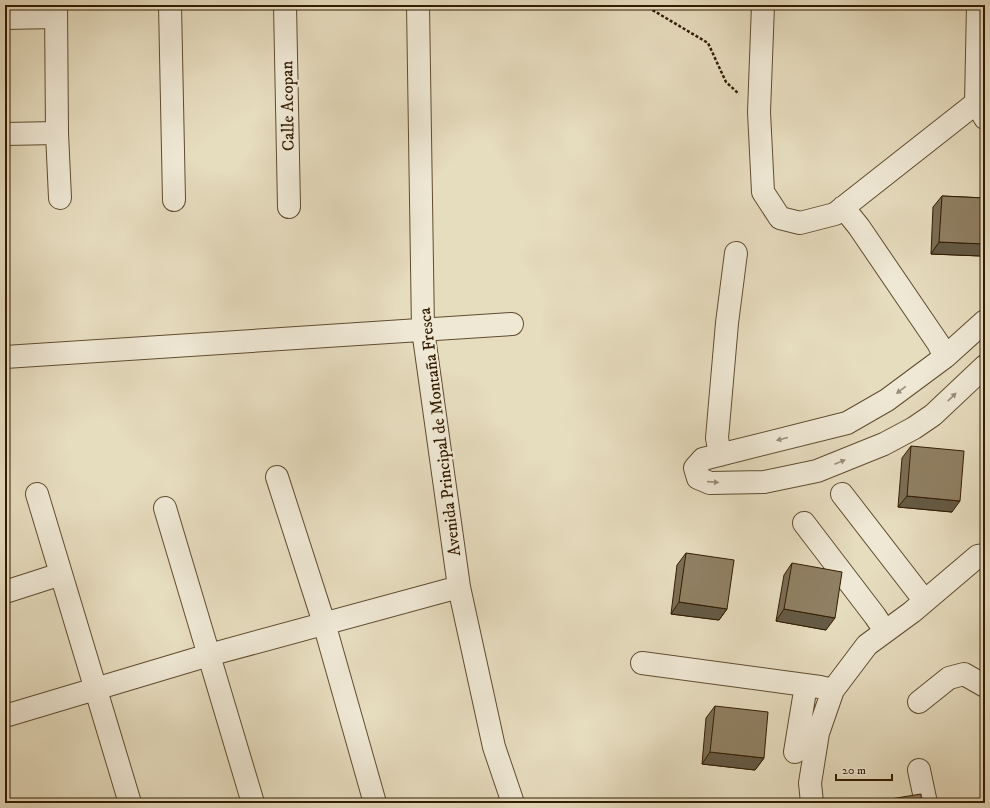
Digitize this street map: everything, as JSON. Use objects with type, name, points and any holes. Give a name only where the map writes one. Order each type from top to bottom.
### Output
[{"type":"street","points":[[170,5],[174,200]]},
{"type":"street","name":"Calle Acopan","points":[[285,5],[289,207]]},
{"type":"street","name":"Avenida Principal de Montaña Fresca","points":[[418,5],[423,330],[459,587],[494,747],[513,803]]},
{"type":"street","points":[[763,5],[759,112],[763,192],[780,218],[800,222],[835,214],[980,110],[978,5]]},
{"type":"street","points":[[5,18],[56,11],[57,134],[60,198]]},
{"type":"street","points":[[5,134],[57,134]]},
{"type":"street","points":[[843,207],[859,227],[938,343],[945,357]]},
{"type":"street","points":[[720,454],[717,430],[727,323],[736,253]]},
{"type":"street","points":[[985,321],[945,357],[887,400],[847,423],[703,459],[695,468],[698,478],[710,483],[764,482],[817,471],[884,444],[914,428],[934,415],[985,366]]},
{"type":"street","points":[[5,357],[512,324]]},
{"type":"street","points":[[277,477],[324,624],[375,803]]},
{"type":"street","points":[[37,494],[96,689],[128,803]]},
{"type":"street","points":[[842,494],[924,600]]},
{"type":"street","points":[[165,508],[253,803]]},
{"type":"street","points":[[804,523],[885,631]]},
{"type":"street","points":[[812,803],[810,783],[818,733],[833,690],[867,645],[912,612],[924,600],[978,556],[985,555]]},
{"type":"street","points":[[5,592],[61,574]]},
{"type":"street","points":[[5,716],[208,655],[459,587]]},
{"type":"street","points":[[642,663],[833,690]]},
{"type":"street","points":[[919,702],[949,678],[964,674],[985,686]]},
{"type":"street","points":[[795,752],[806,685]]},
{"type":"street","points":[[919,770],[926,803]]},
{"type":"path","points":[[644,5],[708,43],[726,82],[759,112]]},
{"type":"building","points":[[942,196],[985,198],[985,244],[939,242]]},
{"type":"building","points":[[911,446],[964,451],[960,501],[907,496]]},
{"type":"building","points":[[686,553],[734,560],[727,609],[679,602]]},
{"type":"building","points":[[792,563],[842,572],[835,618],[784,609]]},
{"type":"building","points":[[715,706],[768,712],[764,758],[710,752]]},
{"type":"building","points":[[921,794],[922,803],[878,803],[878,801]]}]
